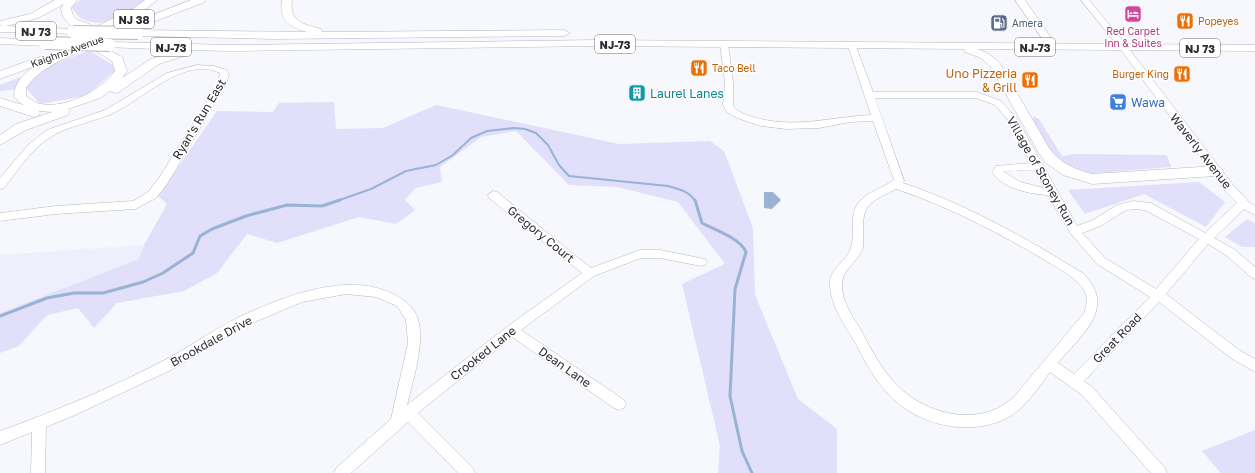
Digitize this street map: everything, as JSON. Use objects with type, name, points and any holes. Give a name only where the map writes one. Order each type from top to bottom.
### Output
[{"type":"highway","points":[[0,24],[28,18],[45,11],[63,0]]},
{"type":"highway","points":[[72,0],[66,8],[67,16],[74,22],[87,26],[105,41],[114,55],[120,60],[122,66],[118,77],[101,92],[73,104],[51,108],[28,105],[20,97],[19,91],[22,84],[34,72],[105,41]]},
{"type":"highway","points":[[78,38],[137,11],[152,0]]},
{"type":"highway","name":"Kaighns Avenue","points":[[0,69],[78,38],[186,0]]},
{"type":"highway","name":"Kaighns Avenue","points":[[0,75],[105,41],[201,0]]},
{"type":"highway","points":[[287,0],[285,9],[286,16],[296,25],[309,30],[348,35]]},
{"type":"highway","name":"NJ 73","points":[[0,29],[105,41]]},
{"type":"highway","name":"NJ-73","points":[[105,41],[138,33],[231,35],[528,33],[1047,38],[1120,44]]},
{"type":"highway","points":[[78,38],[105,41]]},
{"type":"highway","name":"NJ 73","points":[[0,41],[45,43],[78,38]]},
{"type":"highway","name":"NJ-73","points":[[105,41],[232,48],[543,44],[724,44],[960,47],[1120,44]]},
{"type":"highway","name":"NJ 73","points":[[1120,44],[1254,47]]},
{"type":"highway","points":[[960,47],[985,56],[995,64],[1044,150],[1051,160],[1068,172],[1080,176],[1099,179],[1216,171]]},
{"type":"highway","points":[[0,141],[22,127],[74,109],[109,93],[146,65],[163,58],[182,53],[232,48]]},
{"type":"highway","points":[[0,102],[11,115]]},
{"type":"highway","points":[[0,133],[11,115],[26,112],[40,113],[74,109]]},
{"type":"main road","points":[[1020,0],[1047,38]]},
{"type":"street","name":"Waverly Avenue","points":[[1085,0],[1216,171],[1244,204],[1255,211]]},
{"type":"street","points":[[724,44],[729,83],[728,105],[730,110],[740,116],[761,123],[786,126],[819,125],[850,119],[878,118]]},
{"type":"street","points":[[852,46],[871,95],[898,176],[899,181],[897,185]]},
{"type":"street","name":"Ryan's Run East","points":[[0,185],[34,145],[50,132],[110,111],[168,74],[185,69],[201,68],[215,69],[224,72],[225,75],[222,84],[163,181],[152,196],[144,201],[126,207],[70,209],[0,217]]},
{"type":"street","name":"Village of Stoney Run","points":[[871,95],[977,95],[992,100],[1008,113],[1051,192],[1075,231],[1101,261],[1158,296],[1235,354],[1255,366]]},
{"type":"street","points":[[1037,166],[1000,168],[997,172],[1005,179],[1028,190],[1051,192]]},
{"type":"street","points":[[897,185],[958,208],[997,227],[1080,277],[1092,293],[1092,310],[1019,401],[1011,409],[1000,415],[987,420],[972,421],[932,415],[900,397],[881,376],[845,314],[836,280],[838,273],[854,255],[857,248],[859,214],[863,204],[878,192],[897,185]]},
{"type":"street","name":"Gregory Court","points":[[493,195],[590,273]]},
{"type":"street","name":"Great Road","points":[[1075,382],[1158,296],[1236,209],[1244,204]]},
{"type":"street","name":"Village of Stoney Run","points":[[1075,231],[1097,223],[1121,208],[1133,205],[1154,208],[1238,257],[1255,274]]},
{"type":"street","name":"Crooked Lane","points":[[341,473],[408,413],[512,330],[590,273],[640,254],[660,254],[701,262]]},
{"type":"street","name":"Brookdale Drive","points":[[0,438],[70,411],[166,366],[241,322],[301,297],[346,289],[378,292],[401,303],[412,319],[414,343],[397,423]]},
{"type":"street","name":"Dean Lane","points":[[512,330],[619,404]]},
{"type":"street","points":[[1049,364],[1087,391],[1160,473]]},
{"type":"street","points":[[408,413],[468,473]]},
{"type":"street","points":[[38,473],[39,423]]},
{"type":"shaded area","points":[[80,0],[147,0],[116,19],[100,23],[82,19],[76,14],[71,7]]},
{"type":"shaded area","points":[[85,52],[92,52],[118,68],[86,96],[40,104],[26,88],[0,91],[0,85]]},
{"type":"shaded area","points":[[334,102],[336,129],[383,128],[436,105],[619,144],[710,141],[724,151],[753,228],[755,295],[798,399],[837,429],[837,473],[718,473],[720,446],[682,284],[725,264],[678,202],[617,187],[569,185],[516,131],[481,137],[440,167],[442,182],[415,188],[405,200],[415,210],[396,224],[359,217],[277,243],[247,234],[217,273],[184,291],[117,303],[94,328],[78,308],[47,315],[19,346],[0,353],[0,313],[139,259],[144,245],[167,204],[158,196],[217,111],[273,112],[279,103]]},
{"type":"shaded area","points":[[1033,116],[1039,119],[1062,156],[1074,154],[1167,155],[1171,167],[1083,174],[1060,162],[1051,153],[1033,120]]},
{"type":"shaded area","points":[[1199,182],[1225,202],[1206,227],[1144,194],[1085,214],[1068,190]]},
{"type":"shaded area","points":[[764,192],[773,192],[781,200],[772,209],[764,208]]},
{"type":"shaded area","points":[[1247,219],[1255,223],[1255,247],[1242,247],[1225,237]]},
{"type":"shaded area","points":[[144,245],[139,259],[0,313],[0,255]]},
{"type":"shaded area","points":[[1255,430],[1255,473],[1221,473],[1202,451]]},
{"type":"waterway","points":[[337,201],[371,189],[406,171],[436,165],[453,155],[471,138],[487,131],[514,128],[525,129],[536,133],[548,145],[559,165],[569,176],[668,186],[679,189],[690,195],[695,201]]},
{"type":"waterway","points":[[695,200],[702,223],[733,239],[743,247],[746,252],[735,289],[730,396],[742,451],[752,473]]},
{"type":"waterway","points":[[0,316],[47,298],[74,293],[103,293],[143,282],[163,273],[193,253],[200,236],[212,229],[246,216],[287,205],[322,206],[337,201]]},
{"type":"place","name":"Red Carpet Inn & Suites","points":[[1133,14]]},
{"type":"place","name":"Popeyes","points":[[1185,21]]},
{"type":"place","name":"Amera","points":[[999,23]]},
{"type":"place","name":"Taco Bell","points":[[699,68]]},
{"type":"place","name":"Burger King","points":[[1182,74]]},
{"type":"place","name":"Uno Pizzeria & Grill","points":[[1030,80]]},
{"type":"place","name":"Laurel Lanes","points":[[637,93]]},
{"type":"place","name":"Wawa","points":[[1118,102]]}]
